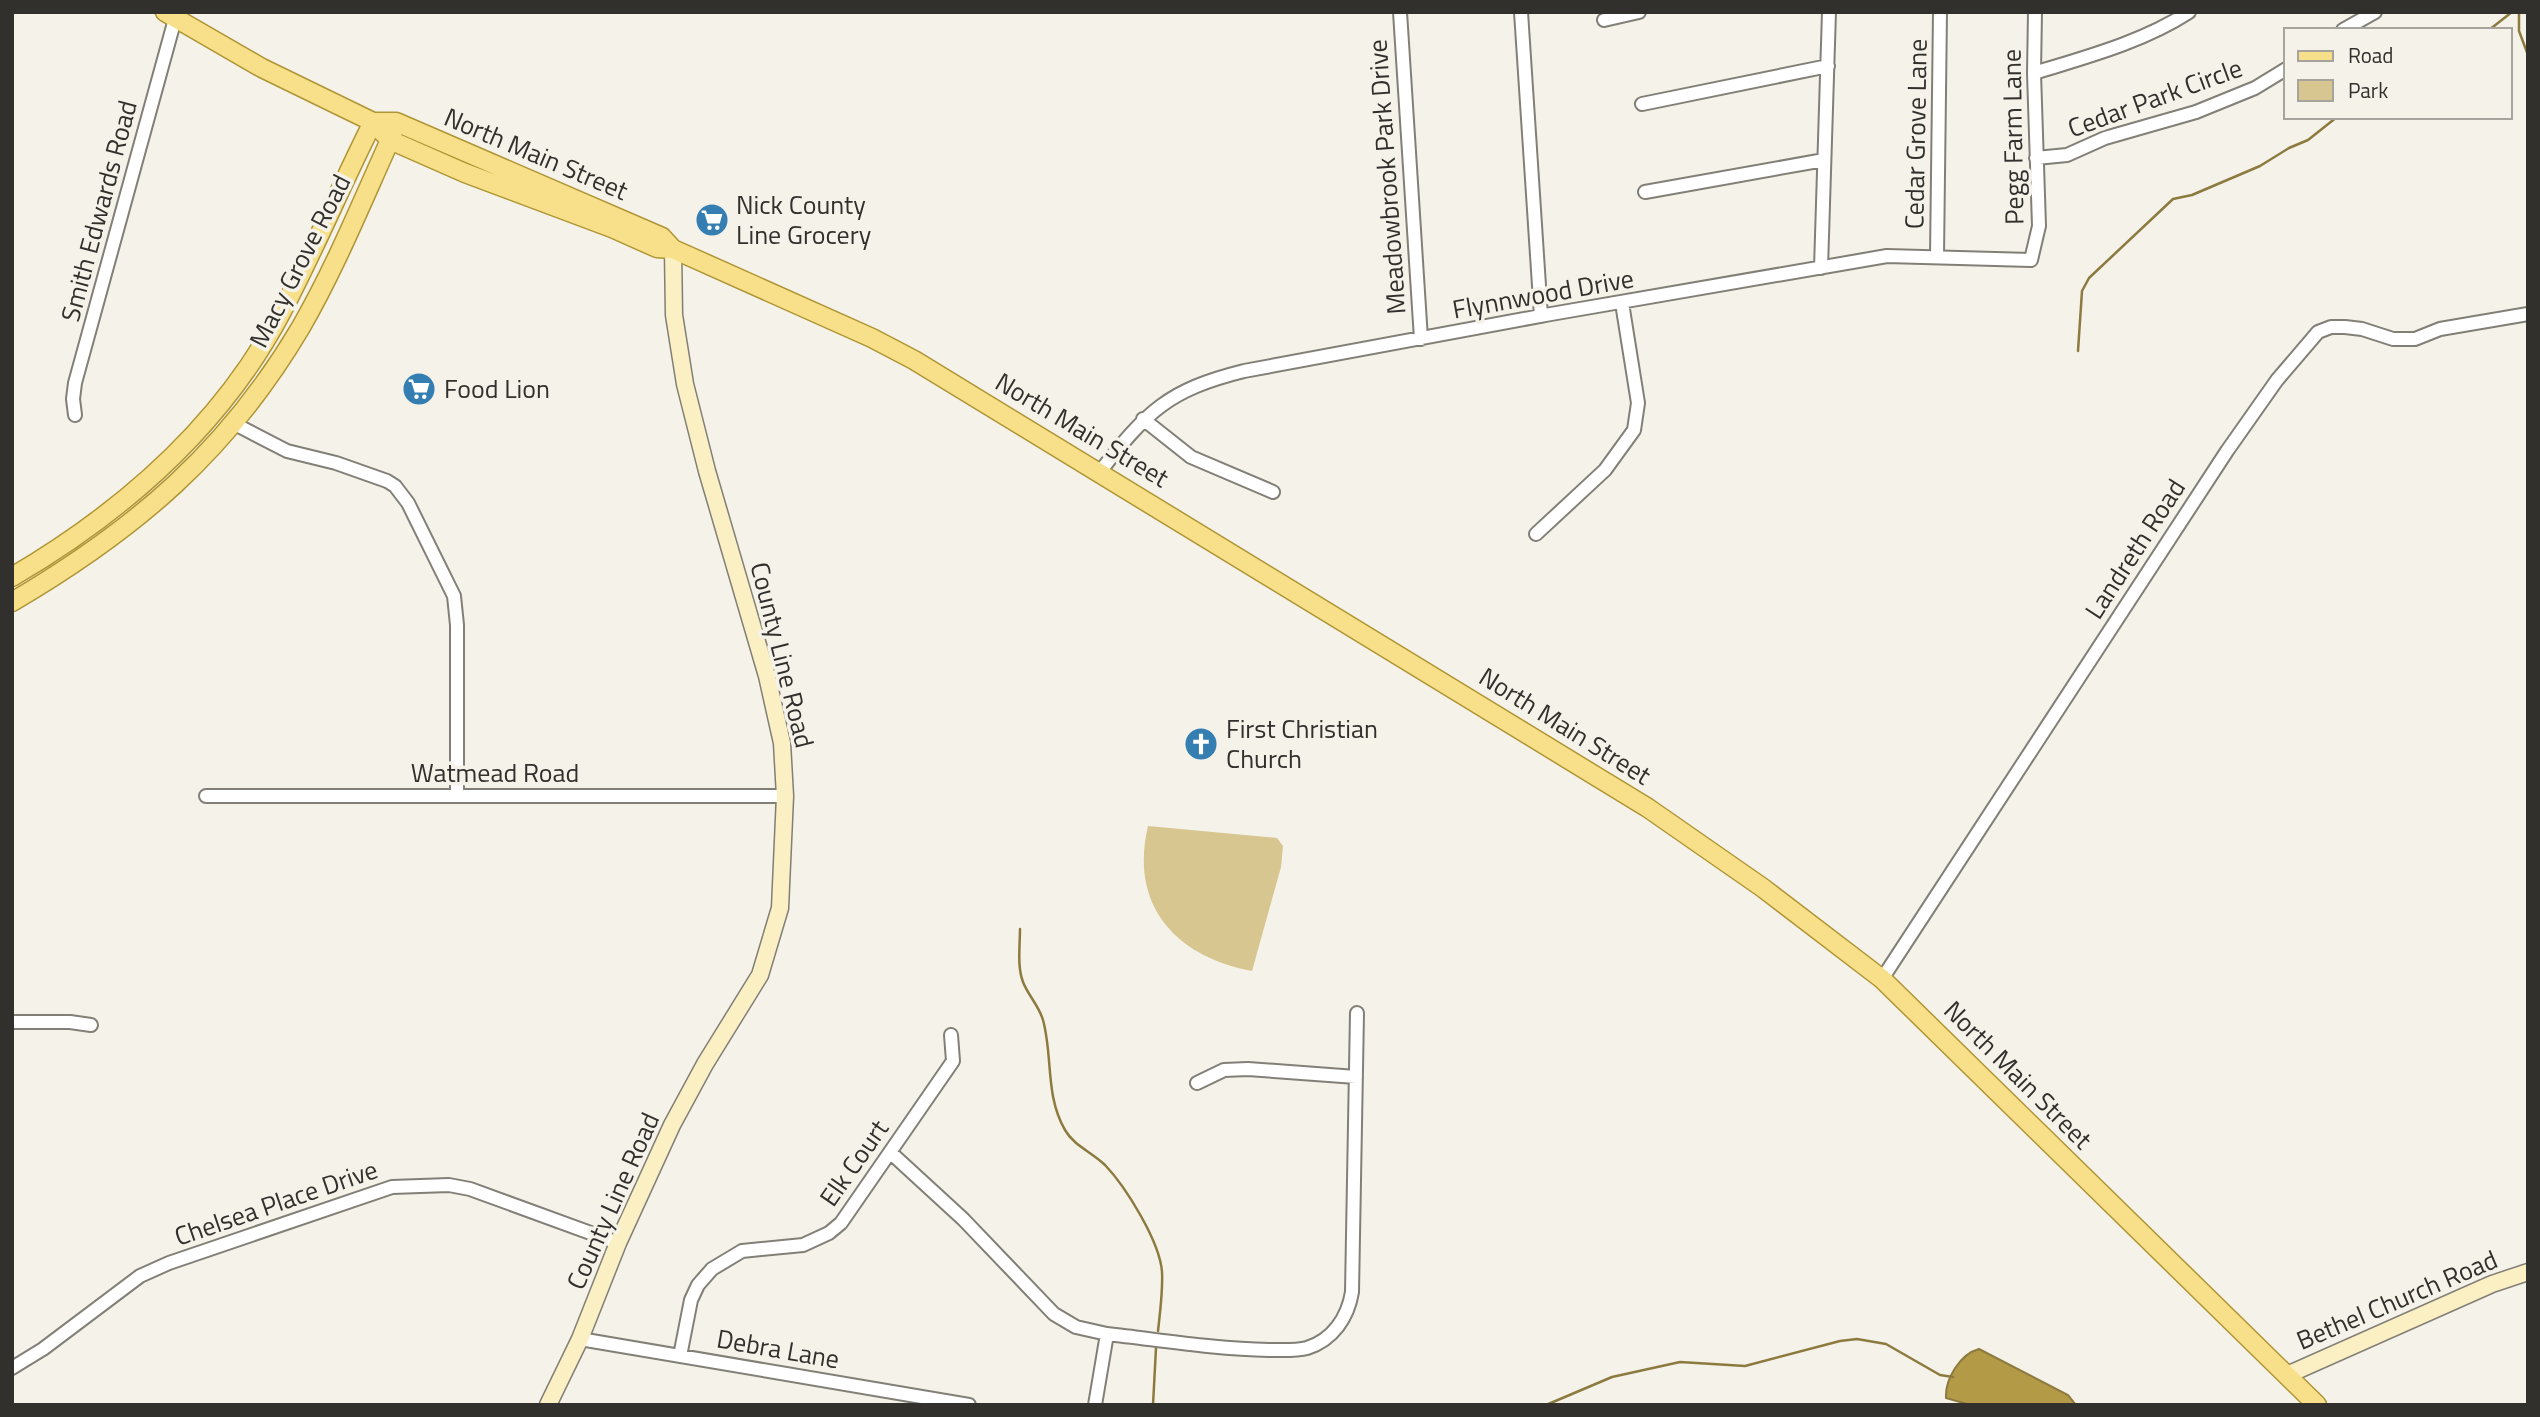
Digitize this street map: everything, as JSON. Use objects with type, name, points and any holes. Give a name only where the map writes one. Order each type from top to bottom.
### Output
[{"type":"main road","name":"North Main Street","points":[[170,16],[284,79],[373,122],[390,140],[465,173],[612,228],[657,248],[673,249],[893,349],[1648,808],[1763,888],[1882,979],[2317,1405]]},
{"type":"main road","name":"North Main Street","points":[[373,122],[396,122],[662,237],[673,249]]},
{"type":"main road","name":"Macy Grove Road","points":[[12,577],[69,542],[124,502],[181,449],[225,398],[258,353],[281,314],[373,122]]},
{"type":"main road","name":"Macy Grove Road","points":[[12,602],[81,560],[137,519],[189,472],[233,423],[276,365],[307,316],[396,122]]},
{"type":"street","name":"Meadowbrook Park Drive","points":[[1400,12],[1421,339]]},
{"type":"street","points":[[1521,12],[1541,316]]},
{"type":"street","points":[[1604,20],[1639,12]]},
{"type":"street","points":[[1821,268],[1829,12]]},
{"type":"street","name":"Cedar Grove Lane","points":[[1937,256],[1940,12]]},
{"type":"street","name":"Pegg Farm Lane","points":[[2031,260],[2039,226],[2034,73],[2035,12]]},
{"type":"street","points":[[2034,73],[2104,52],[2176,21],[2189,12]]},
{"type":"street","points":[[2347,28],[2375,12]]},
{"type":"street","name":"Smith Edwards Road","points":[[75,415],[75,383],[170,16]]},
{"type":"street","points":[[1642,104],[1828,66]]},
{"type":"street","name":"Cedar Park Circle","points":[[2036,158],[2067,155],[2105,138],[2196,112],[2255,88],[2284,70]]},
{"type":"street","points":[[1645,192],[1824,160]]},
{"type":"street","name":"County Line Road","points":[[548,1405],[580,1339],[618,1243],[672,1125],[705,1064],[760,975],[779,908],[785,796],[782,743],[776,709],[707,471],[685,384],[674,315],[673,249]]},
{"type":"street","name":"Flynnwood Drive","points":[[1099,472],[1143,419],[1181,391],[1218,377],[1541,316],[1887,256],[2031,260]]},
{"type":"street","points":[[1536,534],[1605,470],[1634,430],[1639,403],[1622,303]]},
{"type":"street","name":"Landreth Road","points":[[1882,979],[2227,450],[2277,380],[2315,335],[2331,327],[2344,327],[2362,329],[2393,339],[2415,339],[2441,329],[2528,314]]},
{"type":"street","points":[[1143,419],[1191,457],[1273,492]]},
{"type":"street","points":[[233,423],[286,451],[335,463],[387,481],[403,495],[416,516],[454,596],[457,625],[457,796]]},
{"type":"street","name":"Watmead Road","points":[[206,796],[785,796]]},
{"type":"street","points":[[890,1152],[963,1219],[1054,1314],[1076,1327],[1107,1334],[1239,1350],[1307,1348],[1329,1336],[1343,1320],[1352,1292],[1357,1013]]},
{"type":"street","points":[[12,1022],[69,1022],[91,1025]]},
{"type":"street","name":"Elk Court","points":[[680,1356],[691,1300],[698,1285],[712,1269],[742,1251],[795,1247],[830,1233],[841,1223],[953,1060],[951,1035]]},
{"type":"street","points":[[1197,1083],[1224,1070],[1248,1069],[1356,1077]]},
{"type":"street","name":"Chelsea Place Drive","points":[[12,1368],[43,1349],[140,1276],[193,1254],[392,1186],[449,1185],[470,1189],[618,1243]]},
{"type":"street","name":"Bethel Church Road","points":[[2287,1375],[2492,1284],[2528,1272]]},
{"type":"street","points":[[1095,1405],[1107,1334]]},
{"type":"street","name":"Debra Lane","points":[[580,1339],[969,1405]]},
{"type":"green space","points":[[1148,826],[1277,838],[1283,846],[1281,867],[1252,971],[1201,954],[1181,940],[1164,923],[1153,903],[1146,880],[1144,855]]},
{"type":"shaded area","points":[[1979,1349],[2068,1395],[2076,1405],[1970,1405],[1946,1398],[1948,1383],[1955,1368],[1966,1356]]},
{"type":"waterway","points":[[2492,28],[2512,12]]},
{"type":"waterway","points":[[2519,12],[2519,31],[2528,55]]},
{"type":"waterway","points":[[2078,351],[2082,291],[2089,278],[2173,199],[2192,195],[2260,166],[2308,140],[2334,119]]},
{"type":"waterway","points":[[1020,929],[1021,976],[1043,1020],[1052,1090],[1059,1117],[1069,1136],[1105,1165],[1122,1187],[1149,1231],[1160,1260],[1162,1294],[1158,1331]]},
{"type":"waterway","points":[[1546,1405],[1612,1377],[1680,1362],[1745,1366],[1857,1339],[1886,1344],[1940,1375],[1953,1377]]},
{"type":"waterway","points":[[1153,1405],[1156,1348]]},
{"type":"place","name":"Nick County Line Grocery","points":[[712,220]]},
{"type":"place","name":"Food Lion","points":[[419,389]]},
{"type":"place","name":"First Christian Church","points":[[1201,744]]}]
